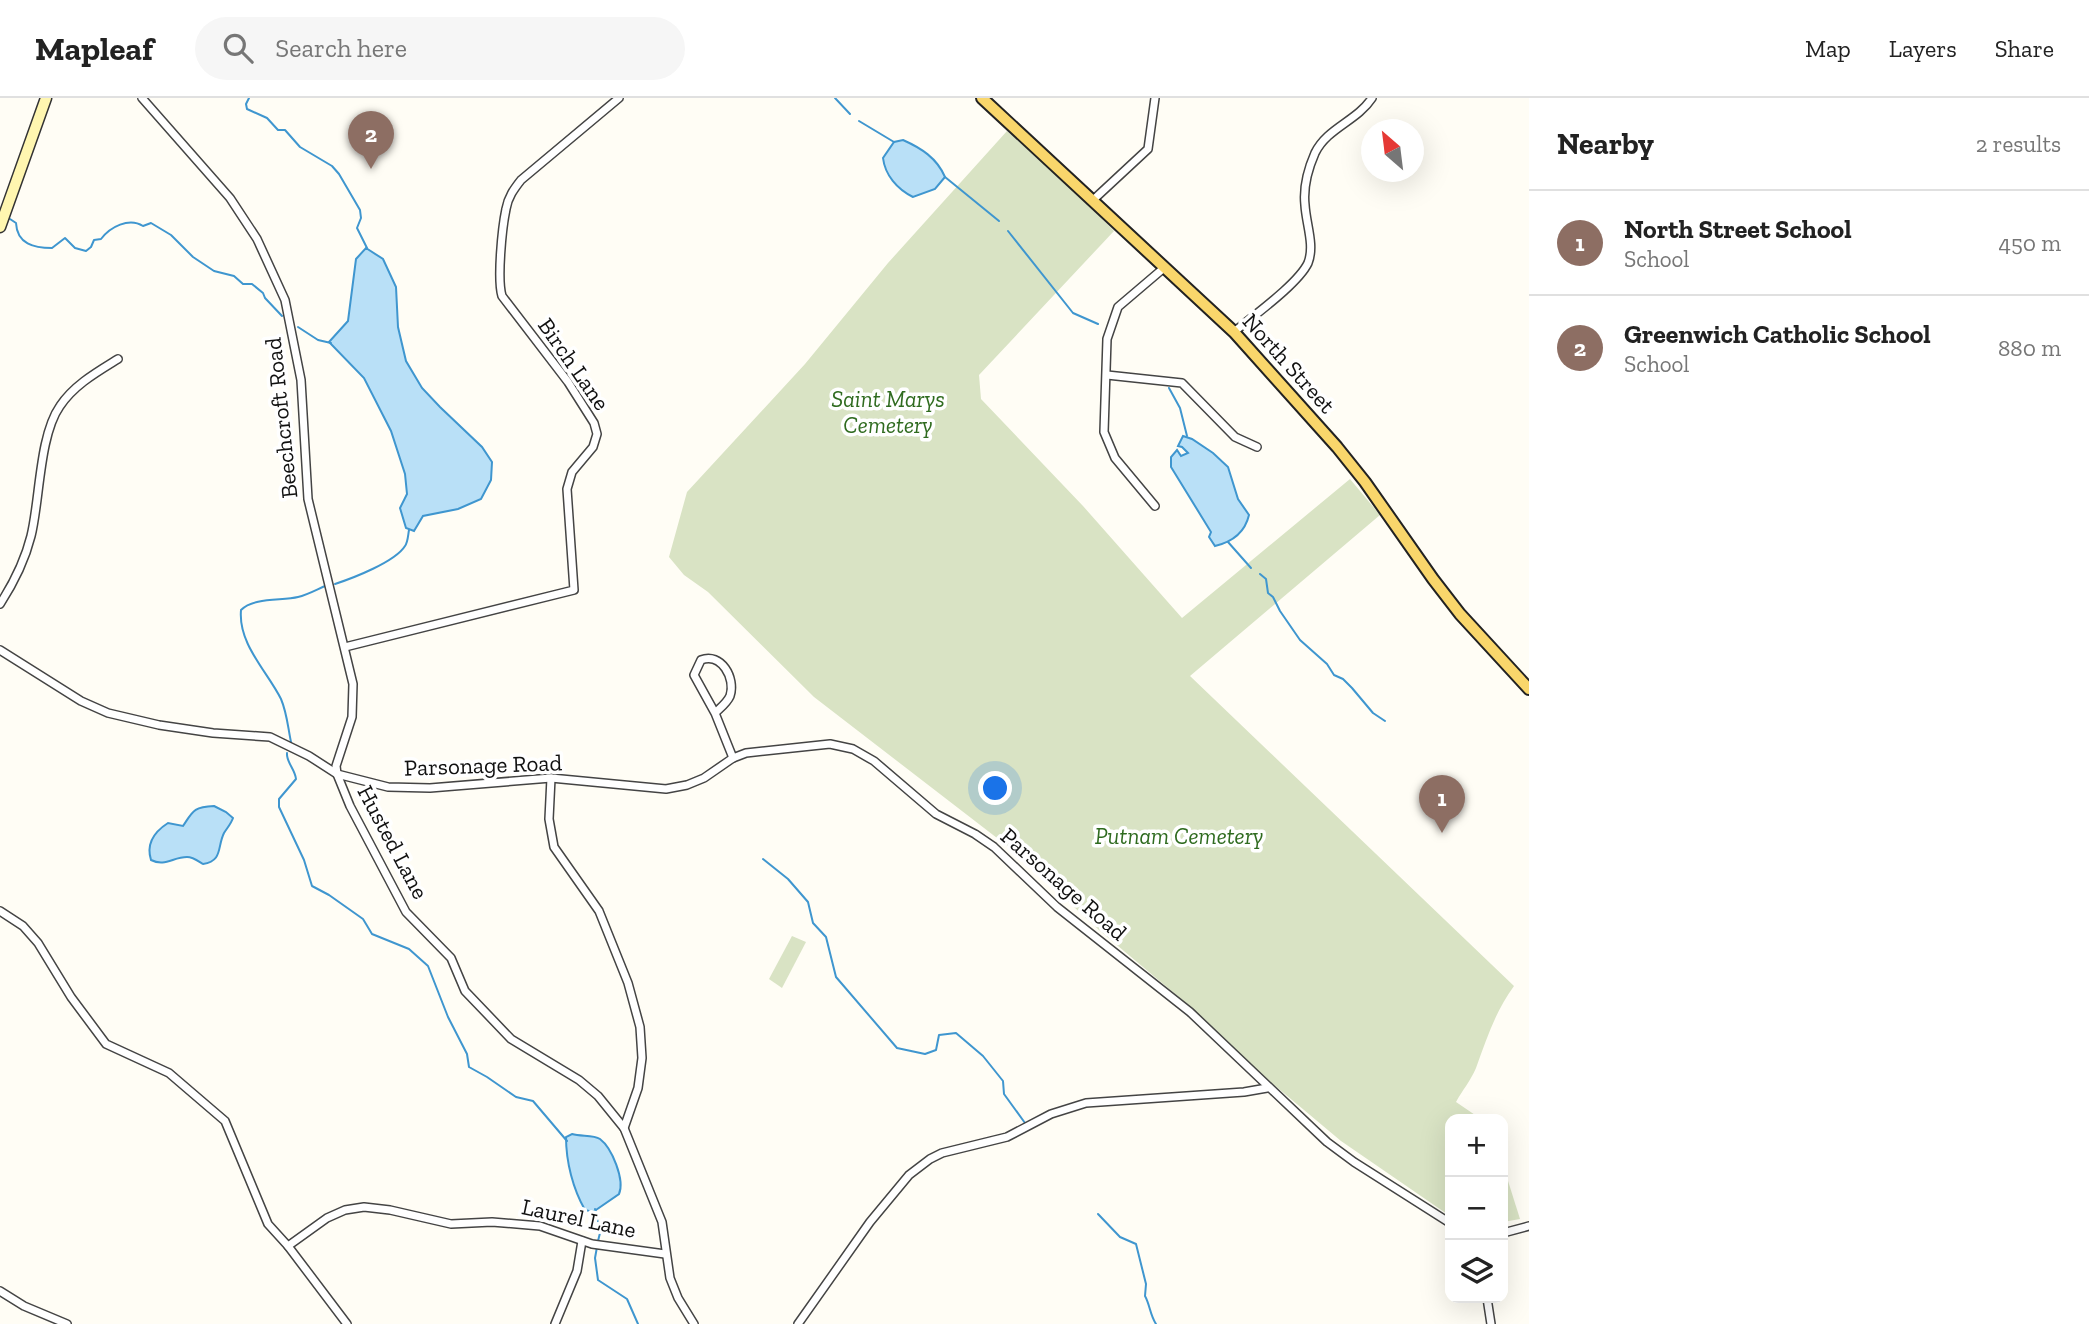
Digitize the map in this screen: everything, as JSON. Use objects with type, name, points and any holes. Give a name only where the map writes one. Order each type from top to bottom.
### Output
[{"type":"main road","name":"North Street","points":[[982,98],[1234,332],[1337,447],[1440,588],[1529,689]]},
{"type":"street","points":[[0,227],[46,98]]},
{"type":"street","name":"Beechcroft Road","points":[[142,98],[230,198],[257,239],[285,300],[299,365],[309,499],[353,684],[352,717],[336,766],[337,774]]},
{"type":"street","name":"Birch Lane","points":[[345,647],[574,590],[567,489],[572,472],[593,447],[597,434],[594,423],[568,382],[502,296],[500,281],[506,208],[512,192],[521,180],[619,98]]},
{"type":"street","points":[[1092,201],[1147,149],[1154,98]]},
{"type":"street","points":[[1234,332],[1304,270],[1309,261],[1311,247],[1305,184],[1315,154],[1326,136],[1366,107],[1371,98]]},
{"type":"street","points":[[1155,506],[1115,458],[1104,432],[1107,339],[1118,307],[1165,267]]},
{"type":"street","points":[[0,604],[11,586],[31,537],[50,429],[59,407],[80,384],[118,359]]},
{"type":"street","points":[[1107,375],[1182,383],[1236,437],[1257,447]]},
{"type":"street","name":"Parsonage Road","points":[[0,650],[80,701],[107,713],[159,725],[213,733],[270,737],[309,756],[337,774],[388,787],[420,788],[551,778],[666,789],[704,778],[733,758],[746,753],[830,744],[864,754],[936,814],[975,834],[994,848],[1057,907],[1190,1012],[1267,1088],[1327,1142],[1445,1220]]},
{"type":"street","points":[[715,713],[731,694],[730,681],[725,667],[717,660],[708,658],[701,660],[694,675],[715,713],[733,758]]},
{"type":"street","name":"Husted Lane","points":[[337,774],[349,806],[406,912],[451,958],[465,991],[511,1039],[579,1080],[598,1096],[624,1128],[662,1222],[665,1254],[678,1298],[694,1324]]},
{"type":"street","points":[[551,778],[550,819],[554,847],[599,911],[628,983],[640,1027],[642,1058],[638,1088],[624,1128]]},
{"type":"street","points":[[0,911],[23,926],[38,943],[71,997],[106,1044],[169,1073],[225,1121],[268,1224],[347,1324]]},
{"type":"street","points":[[798,1324],[870,1222],[909,1175],[930,1159],[942,1153],[1007,1138],[1051,1114],[1086,1103],[1267,1088]]},
{"type":"street","name":"Laurel Lane","points":[[288,1246],[327,1218],[345,1210],[364,1207],[452,1224],[492,1222],[540,1226],[592,1244],[665,1254]]},
{"type":"street","points":[[1508,1232],[1529,1226]]},
{"type":"street","points":[[555,1324],[577,1271],[582,1241]]},
{"type":"street","points":[[0,1292],[24,1306],[68,1324]]},
{"type":"street","points":[[1488,1303],[1491,1324]]},
{"type":"green space","name":"Putnam Cemetery","points":[[1007,131],[1077,193],[1114,231],[979,375],[981,399],[1083,506],[1182,618],[1350,479],[1380,515],[1190,676],[1514,986],[1497,1015],[1474,1072],[1456,1102],[1474,1114],[1445,1114],[1445,1213],[1341,1141],[1261,1074],[1187,1004],[1099,930],[1010,848],[814,697],[708,592],[684,575],[669,557],[687,492],[805,364],[888,263]]},
{"type":"green space","points":[[792,936],[806,942],[782,988],[769,979]]},
{"type":"green space","points":[[1508,1181],[1520,1219],[1508,1221]]},
{"type":"water","points":[[903,140],[928,154],[942,170],[945,177],[935,189],[913,197],[897,186],[889,176],[883,158],[894,142]]},
{"type":"water","points":[[366,248],[383,259],[396,287],[398,327],[406,361],[422,388],[482,447],[492,462],[491,480],[481,499],[458,509],[423,516],[414,531],[406,528],[400,508],[407,494],[405,474],[391,431],[364,378],[329,342],[348,321],[356,259]]},
{"type":"water","points":[[1183,436],[1213,453],[1228,467],[1238,499],[1249,515],[1241,531],[1232,539],[1215,546],[1209,537],[1211,532],[1171,467],[1171,457],[1177,450],[1181,456],[1188,453],[1178,446]]},
{"type":"water","points":[[214,806],[233,818],[214,860],[203,864],[187,857],[165,862],[151,860],[150,844],[155,834],[163,827],[168,823],[183,826],[194,811]]},
{"type":"water","points":[[572,1134],[594,1137],[605,1143],[619,1173],[619,1194],[593,1212],[585,1210],[571,1175],[566,1137]]},
{"type":"waterway","points":[[249,98],[247,109],[267,118],[278,130],[285,130],[300,147],[332,166],[339,174],[360,210],[361,218],[357,228],[367,248]]},
{"type":"waterway","points":[[835,98],[850,114]]},
{"type":"waterway","points":[[859,121],[894,142]]},
{"type":"waterway","points":[[945,177],[999,221]]},
{"type":"waterway","points":[[10,219],[16,223],[23,240],[33,246],[52,248],[65,238],[75,248],[86,251],[94,240],[101,239],[120,225],[138,223],[143,226],[151,223],[171,235],[193,257],[214,271],[234,276],[243,284],[252,284],[282,316]]},
{"type":"waterway","points":[[1008,231],[1073,313],[1098,324]]},
{"type":"waterway","points":[[298,327],[318,340],[331,343]]},
{"type":"waterway","points":[[1169,388],[1180,408],[1187,436]]},
{"type":"waterway","points":[[335,584],[373,569],[392,558],[406,544],[409,530]]},
{"type":"waterway","points":[[1228,542],[1251,568]]},
{"type":"waterway","points":[[1260,574],[1266,579],[1268,593],[1300,640],[1327,664],[1334,675],[1343,679],[1373,713],[1385,721]]},
{"type":"waterway","points":[[291,742],[283,704],[249,646],[241,622],[241,610],[253,603],[298,597],[325,586]]},
{"type":"waterway","points":[[287,753],[296,779],[279,799],[279,807],[304,860],[312,886],[363,919],[372,934],[409,949],[428,966],[448,1017],[467,1054],[469,1067],[516,1097],[533,1101],[567,1141]]},
{"type":"waterway","points":[[763,859],[788,879],[808,902],[813,923],[826,937],[836,977],[897,1048],[925,1054],[936,1050],[939,1035],[956,1033],[983,1056],[1003,1081],[1004,1094],[1025,1123]]},
{"type":"waterway","points":[[595,1209],[600,1233],[598,1241]]},
{"type":"waterway","points":[[1098,1214],[1120,1237],[1136,1244],[1146,1284],[1145,1296],[1156,1324]]},
{"type":"waterway","points":[[597,1247],[595,1258],[598,1280],[627,1299],[638,1324]]},
{"type":"place","name":"Greenwich Catholic School","points":[[371,169]]},
{"type":"place","name":"North Street School","points":[[1442,833]]},
{"type":"park label","name":"Saint Marys Cemetery","points":[[888,412]]}]
